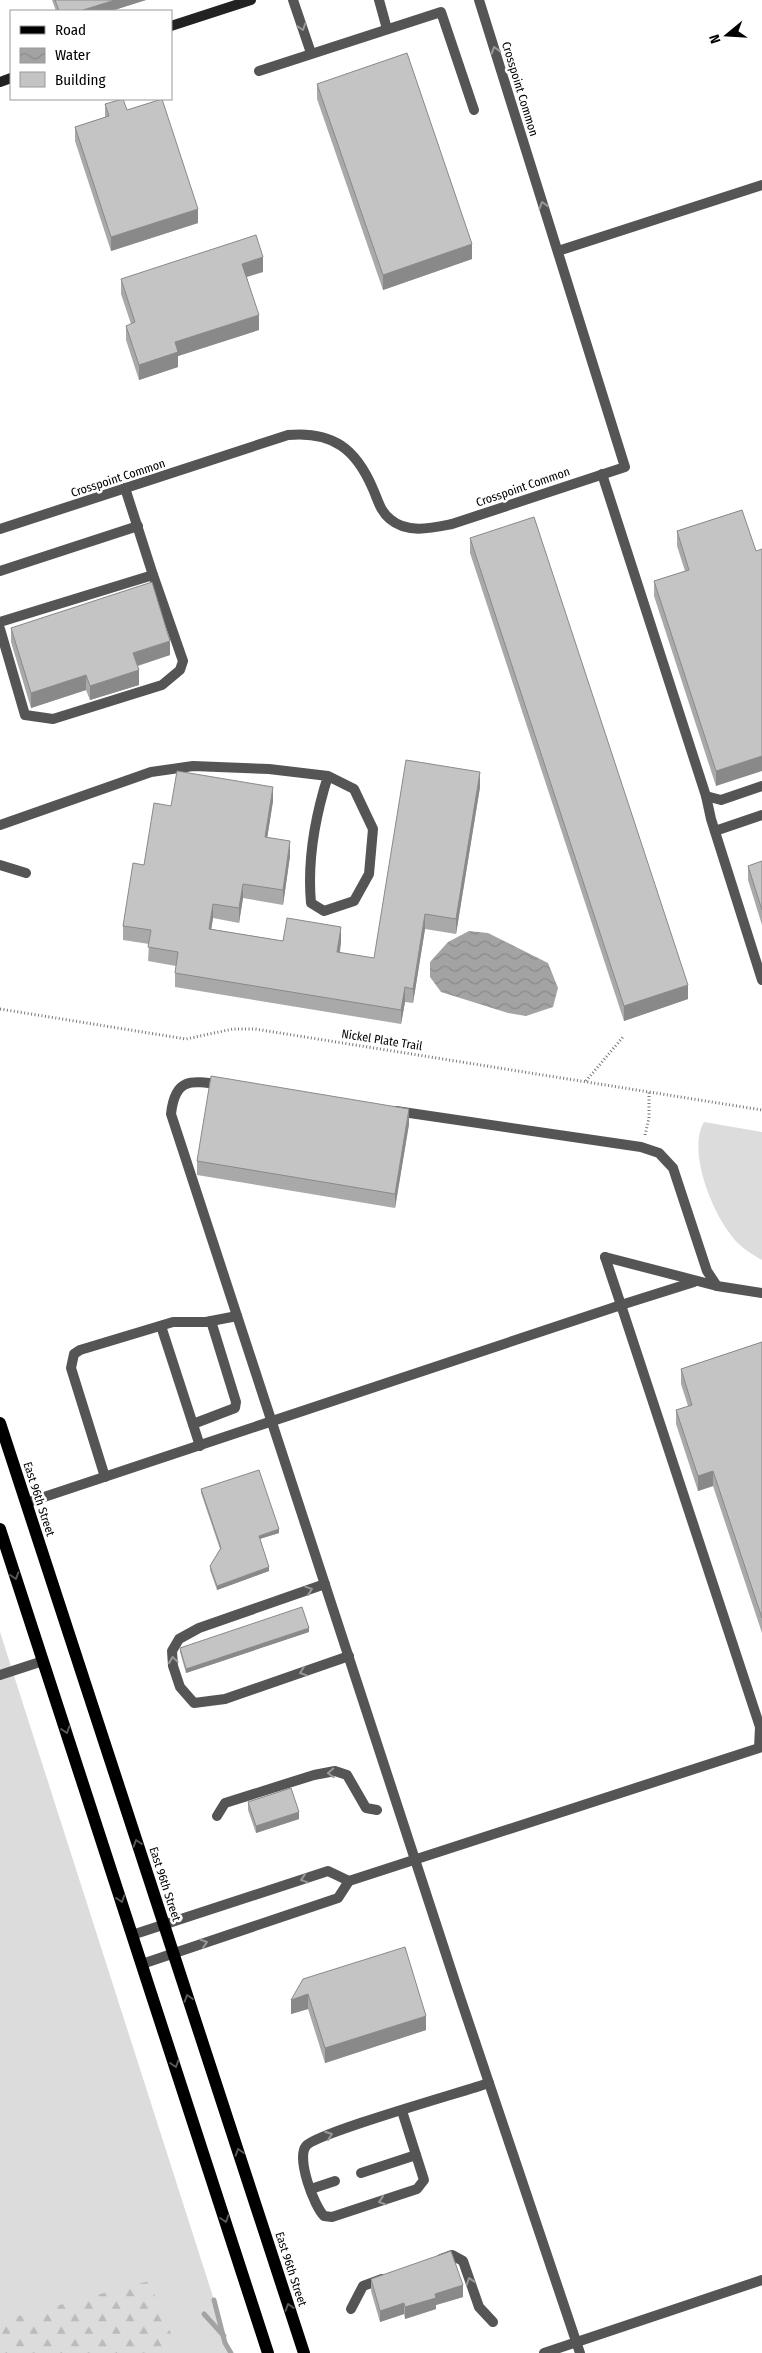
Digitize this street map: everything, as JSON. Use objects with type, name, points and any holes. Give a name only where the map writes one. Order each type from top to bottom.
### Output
[{"type":"main road","name":"East 96th Street","points":[[0,1424],[304,2353]]},
{"type":"main road","points":[[0,1529],[268,2353]]},
{"type":"street","points":[[172,26],[251,0]]},
{"type":"street","points":[[293,0],[311,53]]},
{"type":"street","points":[[379,0],[387,29]]},
{"type":"street","name":"Crosspoint Common","points":[[0,529],[288,435],[326,438],[350,451],[365,472],[381,509],[390,520],[423,530],[452,524],[626,467],[479,0]]},
{"type":"street","points":[[259,71],[442,12],[474,110]]},
{"type":"street","points":[[558,252],[762,185]]},
{"type":"street","points":[[602,474],[706,796],[714,831],[762,980]]},
{"type":"street","points":[[0,629],[26,715],[53,719],[162,685],[180,670],[183,661],[125,488]]},
{"type":"street","points":[[0,570],[138,526]]},
{"type":"street","points":[[0,622],[153,575]]},
{"type":"street","points":[[0,825],[151,772],[193,766],[269,768],[328,776],[354,789],[373,829],[369,874],[354,901],[324,911],[311,903],[308,875],[318,806],[328,776]]},
{"type":"street","points":[[706,796],[720,800],[762,786]]},
{"type":"street","points":[[711,819],[720,800]]},
{"type":"street","points":[[714,831],[762,815]]},
{"type":"street","points":[[0,866],[26,873]]},
{"type":"street","points":[[229,1086],[200,1082],[183,1084],[173,1096],[171,1114],[489,2083],[578,2348]]},
{"type":"street","points":[[386,1109],[642,1147],[659,1152],[673,1168],[707,1271],[717,1286]]},
{"type":"street","points":[[142,1964],[338,1898],[349,1881],[759,1748],[760,1727],[605,1257],[694,1282],[762,1294]]},
{"type":"street","points":[[26,1503],[694,1282]]},
{"type":"street","points":[[105,1477],[71,1368],[71,1360],[74,1354],[80,1350],[173,1322],[210,1321],[237,1316]]},
{"type":"street","points":[[193,1424],[235,1408],[236,1402],[210,1321]]},
{"type":"street","points":[[161,1326],[200,1446]]},
{"type":"street","points":[[326,1584],[200,1628],[179,1639],[172,1651],[173,1666],[180,1687],[194,1703],[225,1700],[349,1656]]},
{"type":"street","points":[[0,1675],[44,1661]]},
{"type":"street","points":[[217,1816],[225,1804],[314,1775],[335,1771],[347,1775],[366,1808],[377,1810]]},
{"type":"street","points":[[132,1935],[328,1871],[349,1881]]},
{"type":"street","points":[[402,2111],[424,2180],[417,2189],[332,2217],[324,2216],[318,2210],[301,2160],[306,2146],[312,2141],[356,2126],[402,2111],[489,2083]]},
{"type":"street","points":[[361,2173],[416,2155]]},
{"type":"street","points":[[311,2189],[335,2181]]},
{"type":"street","points":[[434,2261],[452,2255],[463,2261],[479,2308],[493,2322]]},
{"type":"street","points":[[351,2309],[363,2286],[390,2277]]},
{"type":"street","points":[[544,2353],[578,2348],[762,2280]]},
{"type":"path","name":"Nickel Plate Trail","points":[[0,1009],[186,1039],[233,1029],[255,1029],[762,1110]]},
{"type":"path","points":[[585,1081],[623,1037]]},
{"type":"path","points":[[642,1147],[650,1118],[649,1091]]},
{"type":"green space","points":[[704,1122],[762,1132],[762,1260],[742,1247],[721,1220],[713,1204],[701,1168],[699,1151],[699,1135]]},
{"type":"green space","points":[[0,1632],[231,2353],[0,2353]]},
{"type":"green space","points":[[149,2281],[174,2341],[169,2353],[0,2353],[0,2321]]},
{"type":"water","points":[[469,931],[488,933],[548,963],[558,988],[553,1007],[526,1016],[508,1013],[441,992],[430,977],[430,962],[448,942]]},
{"type":"building","points":[[55,0],[115,0],[83,10],[59,10]]},
{"type":"building","points":[[407,53],[472,244],[383,275],[317,84]]},
{"type":"building","points":[[123,100],[127,110],[162,100],[198,209],[111,237],[75,127],[109,116],[105,104]]},
{"type":"building","points":[[256,235],[263,257],[242,264],[259,315],[175,342],[178,352],[139,365],[126,326],[135,322],[121,279]]},
{"type":"building","points":[[742,510],[756,551],[762,549],[762,756],[716,771],[654,581],[689,570],[677,531]]},
{"type":"building","points":[[534,517],[688,985],[624,1006],[470,538]]},
{"type":"building","points":[[152,582],[170,641],[133,653],[139,670],[90,686],[86,675],[31,693],[11,628]]},
{"type":"building","points":[[406,760],[480,772],[456,919],[425,914],[413,989],[405,987],[401,1010],[175,973],[178,952],[148,947],[151,930],[123,926],[133,863],[144,865],[154,803],[171,806],[177,771],[273,787],[265,837],[290,841],[283,890],[243,884],[239,908],[213,904],[209,929],[283,941],[287,918],[341,927],[337,952],[374,958]]},
{"type":"building","points":[[762,861],[762,910],[748,866]]},
{"type":"building","points":[[211,1076],[409,1109],[395,1194],[197,1161]]},
{"type":"building","points":[[762,1342],[762,1618],[713,1471],[698,1476],[676,1410],[692,1405],[681,1369]]},
{"type":"building","points":[[259,1470],[279,1529],[259,1536],[269,1567],[217,1586],[210,1566],[221,1548],[201,1489]]},
{"type":"building","points":[[302,1607],[309,1628],[186,1669],[180,1648]]},
{"type":"building","points":[[291,1788],[299,1812],[256,1826],[248,1802]]},
{"type":"building","points":[[405,1947],[426,2016],[325,2048],[308,1994],[291,2000],[303,1979]]},
{"type":"building","points":[[451,2251],[463,2285],[435,2294],[436,2298],[405,2307],[404,2303],[380,2311],[371,2279]]},
{"type":"waterway","points":[[214,2300],[225,2343],[231,2353]]},
{"type":"waterway","points":[[204,2314],[224,2336]]}]
